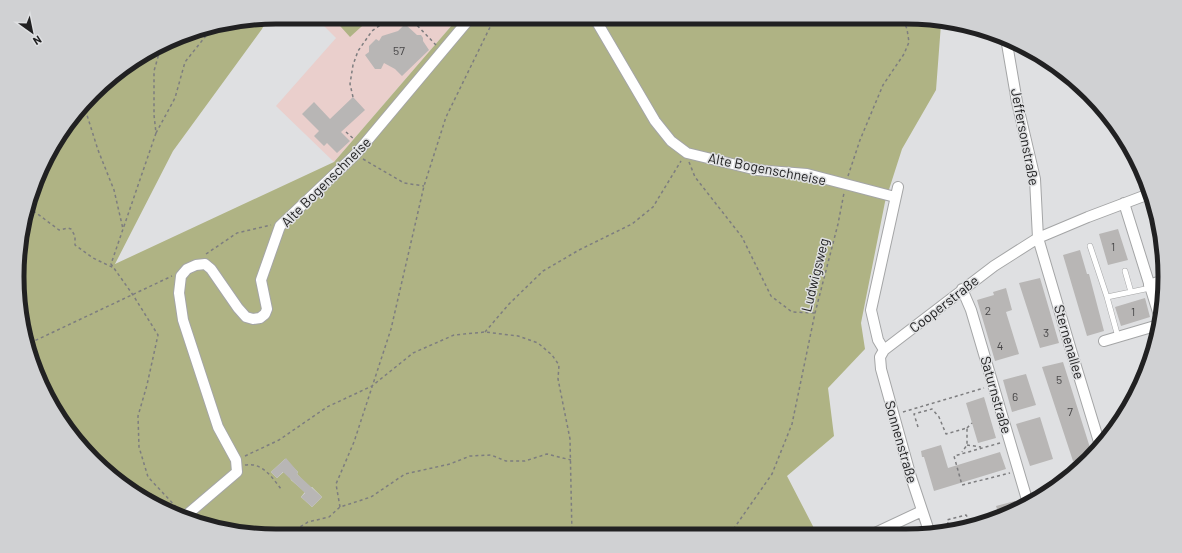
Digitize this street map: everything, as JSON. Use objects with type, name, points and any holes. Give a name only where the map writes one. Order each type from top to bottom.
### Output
[{"type":"street","name":"Alte Bogenschneise","points":[[191,267],[205,264],[211,269],[246,317],[253,320],[260,318],[265,314],[267,309],[261,280],[280,226],[359,151],[465,24]]},
{"type":"street","name":"Alte Bogenschneise","points":[[598,24],[655,121],[671,141],[686,153],[757,170],[807,174],[846,184]]},
{"type":"street","name":"Jeffersonstraße","points":[[1007,45],[1017,102],[1035,179],[1038,238]]},
{"type":"street","points":[[846,184],[896,192],[871,310],[878,340],[884,350]]},
{"type":"street","name":"Cooperstraße","points":[[884,350],[962,289],[994,266],[1038,238],[1145,195]]},
{"type":"street","points":[[1124,203],[1156,306]]},
{"type":"street","name":"Sternenallee","points":[[1038,238],[1098,439]]},
{"type":"street","points":[[188,513],[238,472],[236,463],[218,427],[183,320],[179,293],[181,276],[191,267]]},
{"type":"street","points":[[1150,286],[1158,283]]},
{"type":"street","name":"Saturnstraße","points":[[962,289],[971,310],[1026,498]]},
{"type":"street","points":[[1104,341],[1153,327]]},
{"type":"street","name":"Sonnenstraße","points":[[884,350],[880,357],[881,369],[893,415],[928,528]]},
{"type":"street","points":[[884,529],[922,511]]},
{"type":"lane","points":[[1090,246],[1107,297],[1118,337]]},
{"type":"lane","points":[[1125,272],[1131,292]]},
{"type":"lane","points":[[1107,297],[1150,286]]},
{"type":"path","points":[[353,97],[350,84],[353,65],[358,51],[372,31],[382,24]]},
{"type":"path","points":[[416,24],[443,52]]},
{"type":"path","points":[[340,507],[336,484],[354,442],[391,329],[424,186],[446,117],[492,24]]},
{"type":"path","name":"Ludwigsweg","points":[[734,529],[772,474],[792,424],[815,312],[838,224],[846,184],[860,140],[883,85],[904,54],[909,42],[905,24]]},
{"type":"path","points":[[176,508],[148,477],[139,447],[138,416],[147,385],[158,335],[112,264],[156,133],[175,98],[185,62],[208,34]]},
{"type":"path","points":[[156,133],[154,115],[154,71],[159,53]]},
{"type":"path","points":[[86,111],[98,150],[114,190],[123,231]]},
{"type":"path","points":[[346,132],[359,151],[404,183],[424,186]]},
{"type":"path","points":[[686,153],[695,177],[742,237],[771,296],[792,312],[815,312]]},
{"type":"path","points":[[485,332],[509,304],[543,271],[579,250],[632,224],[653,207],[686,153]]},
{"type":"path","points":[[33,212],[35,212],[59,230],[68,228],[71,229],[75,236],[75,244],[93,258],[114,268]]},
{"type":"path","points":[[33,342],[191,267],[200,258],[237,233],[268,225],[280,226]]},
{"type":"path","points":[[236,463],[279,440],[327,407],[372,386],[413,353],[454,335],[485,332],[518,336],[538,343],[552,355],[559,365],[558,379],[570,439],[572,529]]},
{"type":"path","points":[[893,415],[994,385]]},
{"type":"path","points":[[918,427],[914,414],[932,409],[939,417],[946,434],[967,428],[972,423]]},
{"type":"path","points":[[962,452],[967,445],[967,428]]},
{"type":"path","points":[[1002,442],[984,448],[962,452],[954,456],[962,485],[1018,471]]},
{"type":"path","points":[[967,445],[984,448]]},
{"type":"path","points":[[299,528],[308,522],[329,517],[340,507],[371,497],[406,474],[450,464],[470,456],[491,456],[506,461],[525,461],[547,454],[571,460]]},
{"type":"path","points":[[236,463],[252,464],[265,469],[281,489]]},
{"type":"path","points":[[948,525],[947,520],[966,515],[970,520]]},
{"type":"shaded area","points":[[322,24],[453,24],[334,162],[276,106],[336,38]]},
{"type":"green space","points":[[338,24],[364,24],[350,37]]},
{"type":"green space","points":[[453,24],[906,24],[941,26],[936,90],[902,149],[885,202],[861,323],[865,349],[828,388],[834,436],[787,476],[814,529],[276,529],[244,527],[195,516],[180,510],[150,495],[123,477],[110,466],[87,443],[67,417],[50,388],[37,358],[26,309],[24,276],[26,244],[37,195],[58,150],[76,123],[98,98],[123,76],[150,58],[195,37],[227,29],[264,25],[173,151],[115,264],[334,162]],"holes":[[[285,459],[298,472],[297,474],[310,488],[312,487],[322,497],[312,507],[301,497],[305,492],[291,480],[287,469],[277,478],[271,472]]]},
{"type":"building","points":[[405,24],[417,35],[421,35],[429,50],[402,76],[395,69],[384,63],[381,69],[375,69],[365,55],[369,52],[369,46],[376,39],[379,41],[382,36],[398,31]]},
{"type":"building","points":[[353,97],[365,110],[341,132],[350,141],[337,153],[327,143],[324,146],[314,136],[319,131],[302,114],[314,102],[330,119]]},
{"type":"building","points":[[1118,229],[1128,260],[1108,265],[1099,234]]},
{"type":"building","points":[[1080,250],[1087,274],[1089,274],[1104,331],[1087,336],[1063,255]]},
{"type":"building","points":[[1040,278],[1059,343],[1040,348],[1019,283]]},
{"type":"building","points":[[1006,288],[1012,310],[1006,312],[1019,354],[995,361],[977,300],[994,295],[993,292]]},
{"type":"building","points":[[1145,298],[1150,317],[1121,326],[1115,307]]},
{"type":"building","points":[[1063,362],[1090,448],[1079,459],[1073,461],[1042,367]]},
{"type":"building","points":[[1026,374],[1036,405],[1012,412],[1003,380]]},
{"type":"building","points":[[984,397],[996,438],[978,443],[966,403]]},
{"type":"building","points":[[1040,417],[1053,459],[1030,466],[1016,424]]},
{"type":"building","points":[[941,445],[948,468],[1000,452],[1006,469],[934,491],[921,451]]},
{"type":"building","points":[[286,458],[298,472],[297,474],[322,497],[312,507],[301,497],[305,493],[283,472],[277,478],[271,472]]},
{"type":"building","points":[[1015,501],[1016,504],[998,512],[996,506]]}]
